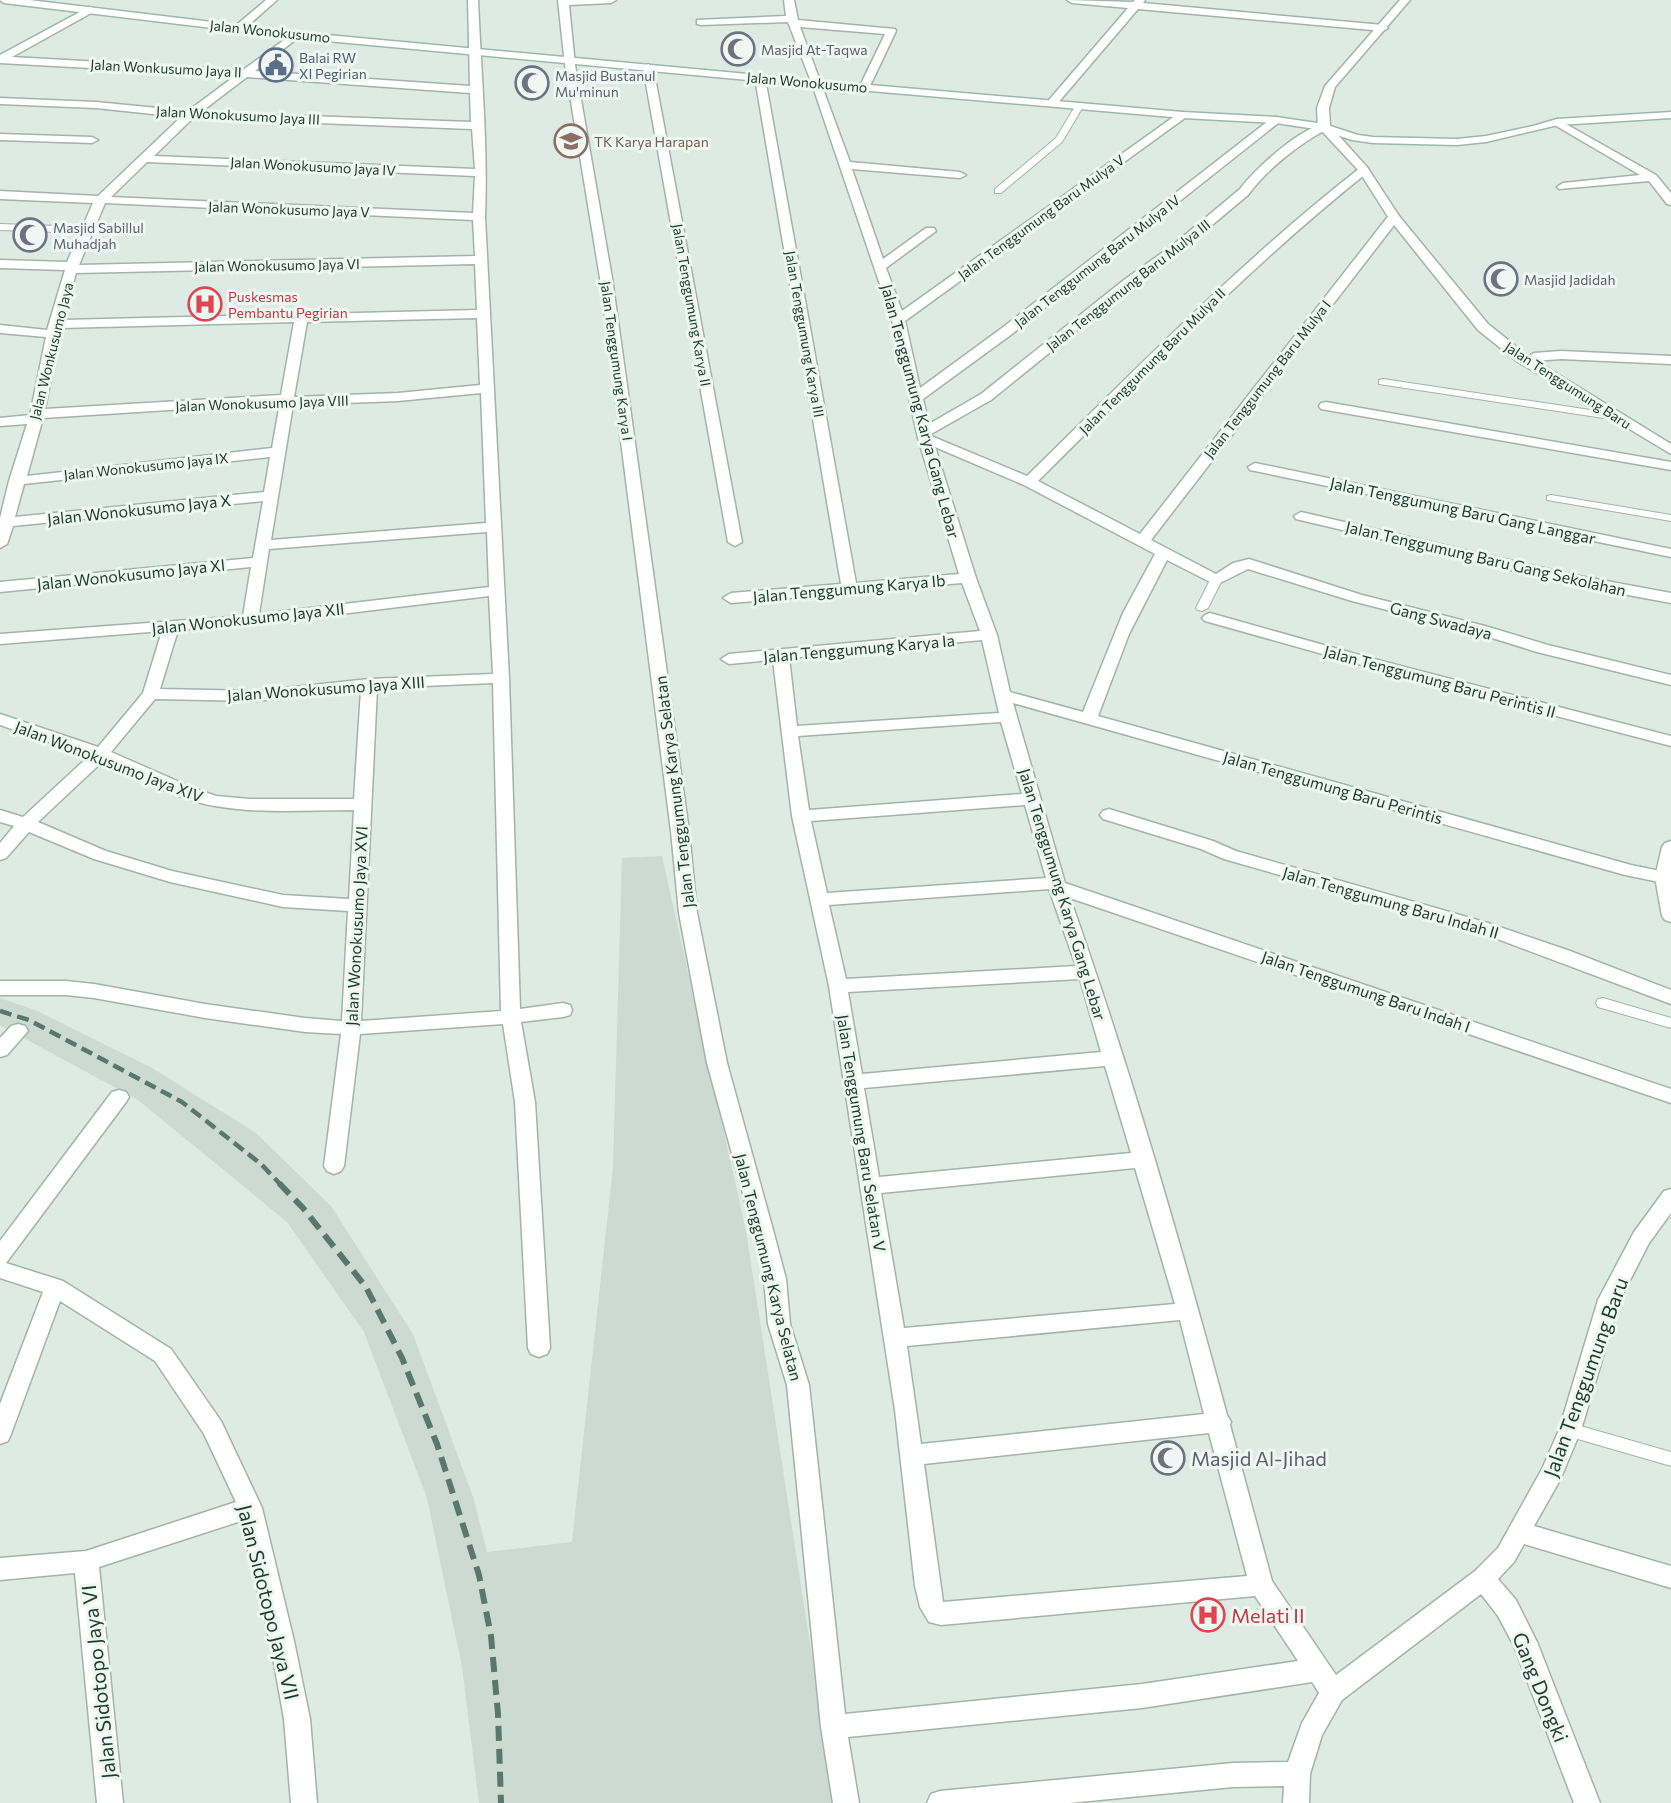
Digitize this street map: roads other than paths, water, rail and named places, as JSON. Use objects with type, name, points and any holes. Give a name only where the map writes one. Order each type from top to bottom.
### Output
[{"type":"street","name":"Jalan Wonokusumo","points":[[4,0],[84,6],[238,29],[295,35],[475,50],[815,84],[1053,102],[1183,115],[1276,120],[1324,127],[1373,140],[1446,142],[1486,139],[1536,129],[1557,122],[1671,115]]},
{"type":"street","points":[[238,29],[272,0]]},
{"type":"street","points":[[473,0],[475,90],[481,173],[479,217],[501,678],[511,1017],[525,1102],[539,1348]]},
{"type":"street","points":[[563,1],[611,0]]},
{"type":"street","name":"Jalan Tenggumung Karya Gang Lebar","points":[[789,0],[793,21],[898,320],[925,435],[968,578],[989,635],[1008,717],[1188,1311],[1220,1422],[1262,1585],[1333,1692]]},
{"type":"street","points":[[1072,0],[1138,2],[1383,28]]},
{"type":"street","points":[[1324,127],[1323,108],[1330,86],[1383,28],[1405,0]]},
{"type":"street","name":"Jalan Tenggumung Karya I","points":[[563,1],[569,60],[606,278],[658,664]]},
{"type":"street","points":[[1053,102],[1138,2]]},
{"type":"street","points":[[0,60],[84,6]]},
{"type":"street","points":[[701,22],[793,21],[891,31],[864,88]]},
{"type":"street","name":"Jalan Wonkusumo Jaya","points":[[0,544],[35,417],[54,329],[72,268],[100,201],[190,115],[295,35]]},
{"type":"street","name":"Jalan Wonkusumo Jaya II","points":[[0,60],[243,73],[475,90]]},
{"type":"street","name":"Jalan Tenggumung Karya II","points":[[648,67],[735,542]]},
{"type":"street","name":"Jalan Tenggumung Karya III","points":[[760,78],[849,589]]},
{"type":"street","name":"Jalan Wonokusumo Jaya III","points":[[0,101],[96,105],[190,115],[477,126]]},
{"type":"street","name":"Jalan Tenggumung Baru Mulya V","points":[[898,320],[1183,115]]},
{"type":"street","name":"Jalan Tenggumung Baru Mulya IV","points":[[915,398],[1007,331],[1276,120]]},
{"type":"street","points":[[1557,122],[1652,177],[1671,201]]},
{"type":"street","name":"Jalan Tenggumung Baru","points":[[1324,127],[1352,153],[1384,199],[1394,218],[1483,327],[1523,359],[1671,450]]},
{"type":"street","name":"Jalan Tenggumung Baru Mulya III","points":[[925,435],[986,397],[1128,283],[1177,248],[1244,192],[1251,182],[1275,164],[1304,136],[1324,127]]},
{"type":"street","points":[[0,137],[92,140]]},
{"type":"street","name":"Jalan Wonokusumo Jaya IV","points":[[146,159],[245,162],[410,172],[481,173]]},
{"type":"street","points":[[845,165],[960,175]]},
{"type":"street","name":"Jalan Tenggumung Baru Mulya II","points":[[1029,482],[1215,299],[1302,219],[1364,170]]},
{"type":"street","points":[[1563,187],[1652,177]]},
{"type":"street","name":"Jalan Wonokusumo Jaya V","points":[[0,195],[479,217]]},
{"type":"street","name":"Jalan Tenggumung Baru","points":[[1384,199],[1403,215],[1489,321],[1534,357],[1671,443]]},
{"type":"street","name":"Jalan Tenggumung Baru Mulya I","points":[[1142,542],[1394,218]]},
{"type":"street","points":[[880,267],[930,231]]},
{"type":"street","name":"Jalan Wonokusumo Jaya VI","points":[[0,264],[72,268],[482,260]]},
{"type":"street","points":[[0,329],[484,314]]},
{"type":"street","points":[[250,620],[301,318]]},
{"type":"street","points":[[1534,357],[1576,356],[1671,360]]},
{"type":"street","name":"Jalan Wonokusumo Jaya VIII","points":[[0,422],[35,417],[286,399],[292,401],[398,398],[412,394],[487,389]]},
{"type":"street","points":[[1326,406],[1671,466]]},
{"type":"street","points":[[925,435],[1029,482],[1216,580]]},
{"type":"street","name":"Jalan Wonokusumo Jaya IX","points":[[0,491],[16,486],[277,452]]},
{"type":"street","name":"Jalan Tenggumung Baru Gang Langgar","points":[[1256,467],[1671,553]]},
{"type":"street","name":"Jalan Wonokusumo Jaya X","points":[[7,522],[270,496]]},
{"type":"street","name":"Jalan Tenggumung Baru Gang Sekolahan","points":[[1301,516],[1575,580],[1671,598]]},
{"type":"street","points":[[264,545],[492,526]]},
{"type":"street","points":[[1088,720],[1119,636],[1142,585],[1164,552]]},
{"type":"street","name":"Jalan Wonokusumo Jaya XI","points":[[0,586],[261,562]]},
{"type":"street","name":"Gang Swadaya","points":[[1216,580],[1220,580],[1236,566],[1249,564],[1357,598],[1671,680]]},
{"type":"street","name":"Jalan Tenggumung Karya Ib","points":[[731,598],[968,578]]},
{"type":"street","name":"Jalan Wonokusumo Jaya XII","points":[[0,639],[250,620],[496,591]]},
{"type":"street","name":"Jalan Tenggumung Baru Perintis II","points":[[1206,613],[1364,661],[1671,741]]},
{"type":"street","points":[[0,854],[26,824],[101,754],[151,694],[171,626]]},
{"type":"street","name":"Jalan Tenggumung Karya Ia","points":[[729,659],[782,656],[989,635]]},
{"type":"street","name":"Jalan Tenggumung Baru Selatan V","points":[[782,656],[789,732],[801,816],[838,986],[913,1455],[927,1586],[934,1611],[941,1614],[1262,1585]]},
{"type":"street","name":"Jalan Tenggumung Karya Selatan","points":[[658,664],[688,913],[717,1063],[763,1230],[775,1279],[779,1324],[798,1385],[834,1727],[846,1803]]},
{"type":"street","name":"Jalan Wonokusumo Jaya XIII","points":[[151,694],[256,696],[369,684],[501,678]]},
{"type":"street","name":"Jalan Wonokusumo Jaya XVI","points":[[334,1166],[351,1028],[369,684]]},
{"type":"street","name":"Jalan Tenggumung Baru Perintis","points":[[1003,695],[1631,871],[1664,877]]},
{"type":"street","points":[[789,732],[1008,717]]},
{"type":"street","name":"Jalan Wonokusumo Jaya XIV","points":[[0,719],[101,754],[187,792],[215,801],[250,804],[363,805]]},
{"type":"street","points":[[801,816],[1033,799]]},
{"type":"street","name":"Jalan Tenggumung Baru Indah II","points":[[1109,815],[1207,845],[1230,855],[1482,927],[1671,997]]},
{"type":"street","points":[[0,816],[26,824],[100,855],[170,876],[283,901],[358,906]]},
{"type":"street","points":[[1670,853],[1664,877],[1671,915]]},
{"type":"street","points":[[819,900],[1058,885]]},
{"type":"street","name":"Jalan Tenggumung Baru Indah I","points":[[1058,885],[1671,1096]]},
{"type":"street","points":[[838,986],[1087,972]]},
{"type":"street","points":[[0,988],[66,988],[94,991],[205,1011],[304,1025],[351,1028],[511,1017],[563,1010]]},
{"type":"street","points":[[0,1050],[18,1031]]},
{"type":"street","points":[[853,1082],[1112,1058]]},
{"type":"street","points":[[0,1257],[119,1097]]},
{"type":"street","points":[[870,1186],[1142,1160]]},
{"type":"street","name":"Jalan Tenggumung Baru","points":[[1333,1692],[1483,1579],[1506,1555],[1552,1473],[1570,1430],[1609,1300],[1641,1238],[1671,1197]]},
{"type":"street","name":"Jalan Sidotopo Jaya VII","points":[[0,1270],[55,1287],[163,1355],[213,1428],[250,1508],[282,1641],[297,1719],[304,1803]]},
{"type":"street","points":[[0,1434],[55,1287]]},
{"type":"street","points":[[895,1338],[1188,1311]]},
{"type":"street","points":[[913,1455],[1220,1422]]},
{"type":"street","points":[[0,1569],[86,1561],[250,1508]]},
{"type":"street","points":[[1518,1532],[1671,1577]]},
{"type":"street","name":"Jalan Sidotopo Jaya VI","points":[[86,1561],[110,1803]]},
{"type":"street","name":"Gang Dongki","points":[[1483,1579],[1507,1608],[1525,1642],[1587,1803]]},
{"type":"street","points":[[834,1727],[1142,1696],[1317,1670]]},
{"type":"street","points":[[1296,1803],[1297,1774],[1311,1731],[1333,1692]]},
{"type":"street","points":[[940,1803],[1233,1775],[1297,1774]]},
{"type":"lane","points":[[999,191],[1059,140],[1080,105]]},
{"type":"lane","points":[[0,227],[87,230]]},
{"type":"lane","points":[[1383,382],[1617,417]]},
{"type":"lane","points":[[1551,498],[1671,518]]},
{"type":"lane","points":[[1206,613],[1216,580]]},
{"type":"lane","points":[[1603,1003],[1671,1023]]},
{"type":"lane","points":[[1570,1430],[1671,1459]]},
{"type":"railway","points":[[0,1011],[29,1020],[182,1102],[261,1164],[281,1185]]},
{"type":"railway","points":[[279,1183],[303,1208],[366,1287],[402,1358],[437,1444],[479,1575],[491,1636],[498,1714],[501,1803]]},
{"type":"place","name":"Masjid At-Taqwa","points":[[738,49]]},
{"type":"place","name":"Balai RW XI Pegirian","points":[[276,65]]},
{"type":"place","name":"Masjid Bustanul Mu'minun","points":[[532,83]]},
{"type":"place","name":"TK Karya Harapan","points":[[571,141]]},
{"type":"place","name":"Masjid Sabillul Muhadjah","points":[[30,235]]},
{"type":"place","name":"Masjid Jadidah","points":[[1501,279]]},
{"type":"place","name":"Puskesmas Pembantu Pegirian","points":[[205,304]]},
{"type":"place","name":"Masjid Al-Jihad","points":[[1168,1458]]},
{"type":"place","name":"Melati II","points":[[1208,1615]]}]
